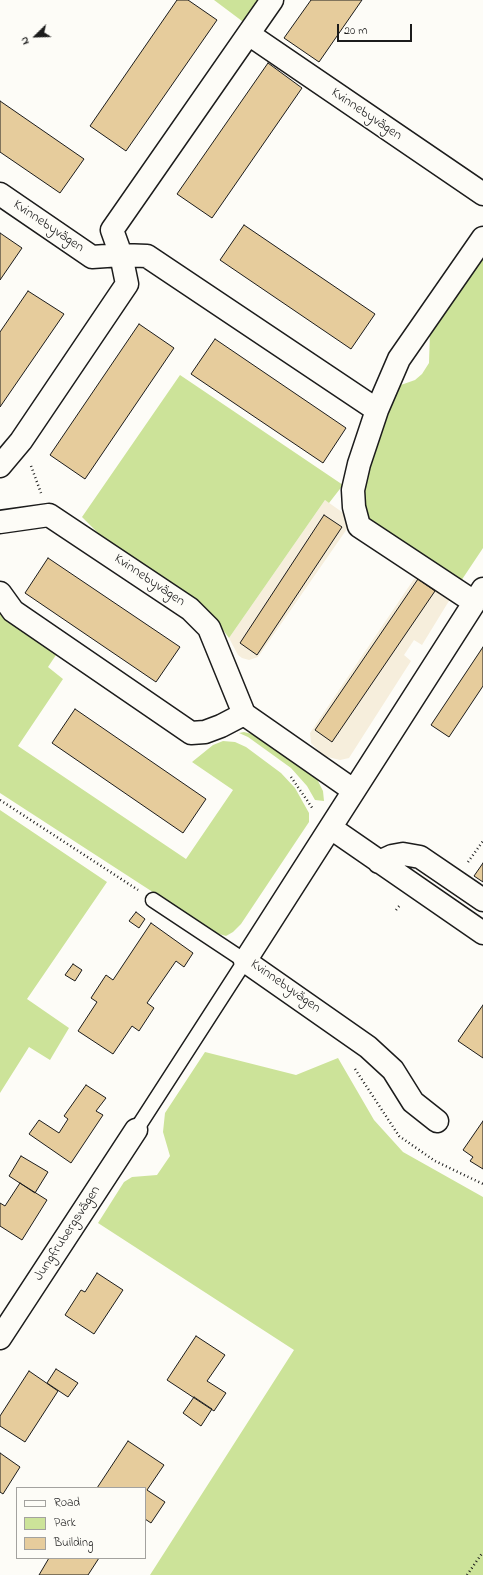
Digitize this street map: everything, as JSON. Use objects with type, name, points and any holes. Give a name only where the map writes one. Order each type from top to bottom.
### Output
[{"type":"street","points":[[0,466],[21,441],[127,284],[121,255],[112,230],[250,35],[272,0]]},
{"type":"street","name":"Kvinnebyvägen","points":[[250,35],[483,194]]},
{"type":"street","name":"Kvinnebyvägen","points":[[0,194],[92,257],[121,255],[147,256],[377,410]]},
{"type":"street","name":"Kvinnebyvägen","points":[[437,1121],[413,1102],[393,1070],[368,1047],[245,960],[479,595],[359,526],[354,507],[353,490],[359,464],[377,410],[399,359],[483,238]]},
{"type":"street","points":[[0,522],[49,515]]},
{"type":"street","name":"Kvinnebyvägen","points":[[49,515],[190,609],[209,628],[244,714]]},
{"type":"street","points":[[0,593],[13,611],[191,733],[205,732],[244,714],[353,790]]},
{"type":"street","points":[[331,828],[483,933]]},
{"type":"street","points":[[379,862],[392,856],[403,854],[420,857],[483,900]]},
{"type":"street","name":"Jungfrubergsvägen","points":[[0,1338],[136,1130]]},
{"type":"lane","points":[[136,1130],[245,960],[153,900]]},
{"type":"path","points":[[21,441],[49,515]]},
{"type":"path","points":[[286,771],[315,812],[331,828]]},
{"type":"path","points":[[0,800],[153,900]]},
{"type":"path","points":[[467,1575],[483,1552]]},
{"type":"shaded area","points":[[325,500],[349,517],[349,526],[258,657],[249,660],[242,658],[238,655],[229,638]]},
{"type":"shaded area","points":[[419,576],[452,596],[422,645],[414,640],[404,655],[411,661],[349,758],[340,760],[324,756],[311,743],[310,733],[414,579]]},
{"type":"green space","points":[[214,0],[263,0],[246,24]]},
{"type":"green space","points":[[483,253],[483,548],[459,584],[371,524],[364,509],[363,481],[393,393],[398,386],[415,380],[422,374],[429,363],[430,331]]},
{"type":"green space","points":[[180,375],[343,485],[329,503],[325,500],[229,638],[208,610],[195,599],[100,535],[82,517]]},
{"type":"green space","points":[[0,612],[58,652],[48,667],[63,679],[18,746],[186,859],[233,790],[192,762],[213,745],[223,741],[235,742],[246,747],[281,773],[295,788],[309,813],[309,822],[241,924],[233,932],[226,936],[216,933],[0,793]]},
{"type":"green space","points":[[244,732],[252,734],[317,779],[323,791],[324,801],[315,800],[307,786],[291,768],[248,737],[239,733]]},
{"type":"green space","points":[[0,810],[107,882],[27,999],[69,1028],[50,1060],[29,1047],[0,1093]]},
{"type":"green space","points":[[205,1052],[296,1075],[338,1058],[374,1120],[403,1152],[483,1197],[483,1575],[150,1575],[294,1350],[98,1223],[124,1182],[132,1177],[157,1175],[170,1156],[163,1132],[165,1113]]},
{"type":"building","points":[[177,0],[188,0],[217,20],[126,151],[90,126]]},
{"type":"building","points":[[311,0],[362,0],[319,62],[284,38]]},
{"type":"building","points":[[268,63],[302,88],[212,218],[177,194]]},
{"type":"building","points":[[0,101],[84,159],[60,193],[0,152]]},
{"type":"building","points":[[244,225],[375,314],[351,349],[220,260]]},
{"type":"building","points":[[0,233],[22,248],[0,280]]},
{"type":"building","points":[[28,291],[64,314],[0,407],[0,332]]},
{"type":"building","points":[[139,324],[174,348],[85,479],[50,455]]},
{"type":"building","points":[[215,339],[346,428],[323,463],[191,374]]},
{"type":"building","points":[[324,515],[342,527],[257,655],[240,643]]},
{"type":"building","points":[[48,558],[180,647],[156,682],[25,593]]},
{"type":"building","points":[[418,579],[435,591],[332,742],[315,730]]},
{"type":"building","points":[[483,647],[483,686],[449,737],[431,725]]},
{"type":"building","points":[[75,709],[206,799],[183,833],[52,743]]},
{"type":"building","points":[[483,863],[483,882],[474,876]]},
{"type":"building","points":[[136,912],[145,919],[139,928],[129,921]]},
{"type":"building","points":[[151,923],[193,953],[184,967],[176,961],[147,1003],[154,1008],[139,1031],[132,1026],[113,1054],[78,1031],[97,1002],[91,998],[106,975],[113,980]]},
{"type":"building","points":[[73,964],[82,970],[75,981],[65,975]]},
{"type":"building","points":[[483,1005],[483,1058],[458,1041]]},
{"type":"building","points":[[86,1085],[106,1098],[96,1111],[103,1115],[71,1163],[29,1134],[39,1120],[59,1133],[68,1119],[64,1116]]},
{"type":"building","points":[[483,1121],[483,1169],[470,1161],[473,1157],[463,1150]]},
{"type":"building","points":[[21,1156],[48,1172],[35,1193],[9,1176]]},
{"type":"building","points":[[20,1183],[47,1200],[22,1240],[0,1226],[0,1203],[5,1206]]},
{"type":"building","points":[[97,1273],[123,1290],[94,1334],[65,1315],[81,1290],[85,1292]]},
{"type":"building","points":[[196,1336],[225,1355],[207,1381],[226,1393],[214,1411],[167,1380]]},
{"type":"building","points":[[56,1369],[78,1383],[68,1397],[47,1383]]},
{"type":"building","points":[[29,1371],[58,1391],[25,1442],[0,1426],[0,1416]]},
{"type":"building","points":[[194,1397],[212,1409],[201,1426],[183,1413]]},
{"type":"building","points":[[128,1441],[164,1465],[147,1490],[165,1502],[151,1523],[146,1520],[146,1487],[98,1487]]},
{"type":"building","points":[[0,1453],[20,1467],[3,1494],[0,1492]]},
{"type":"building","points":[[48,1559],[98,1559],[88,1575],[39,1575]]}]
